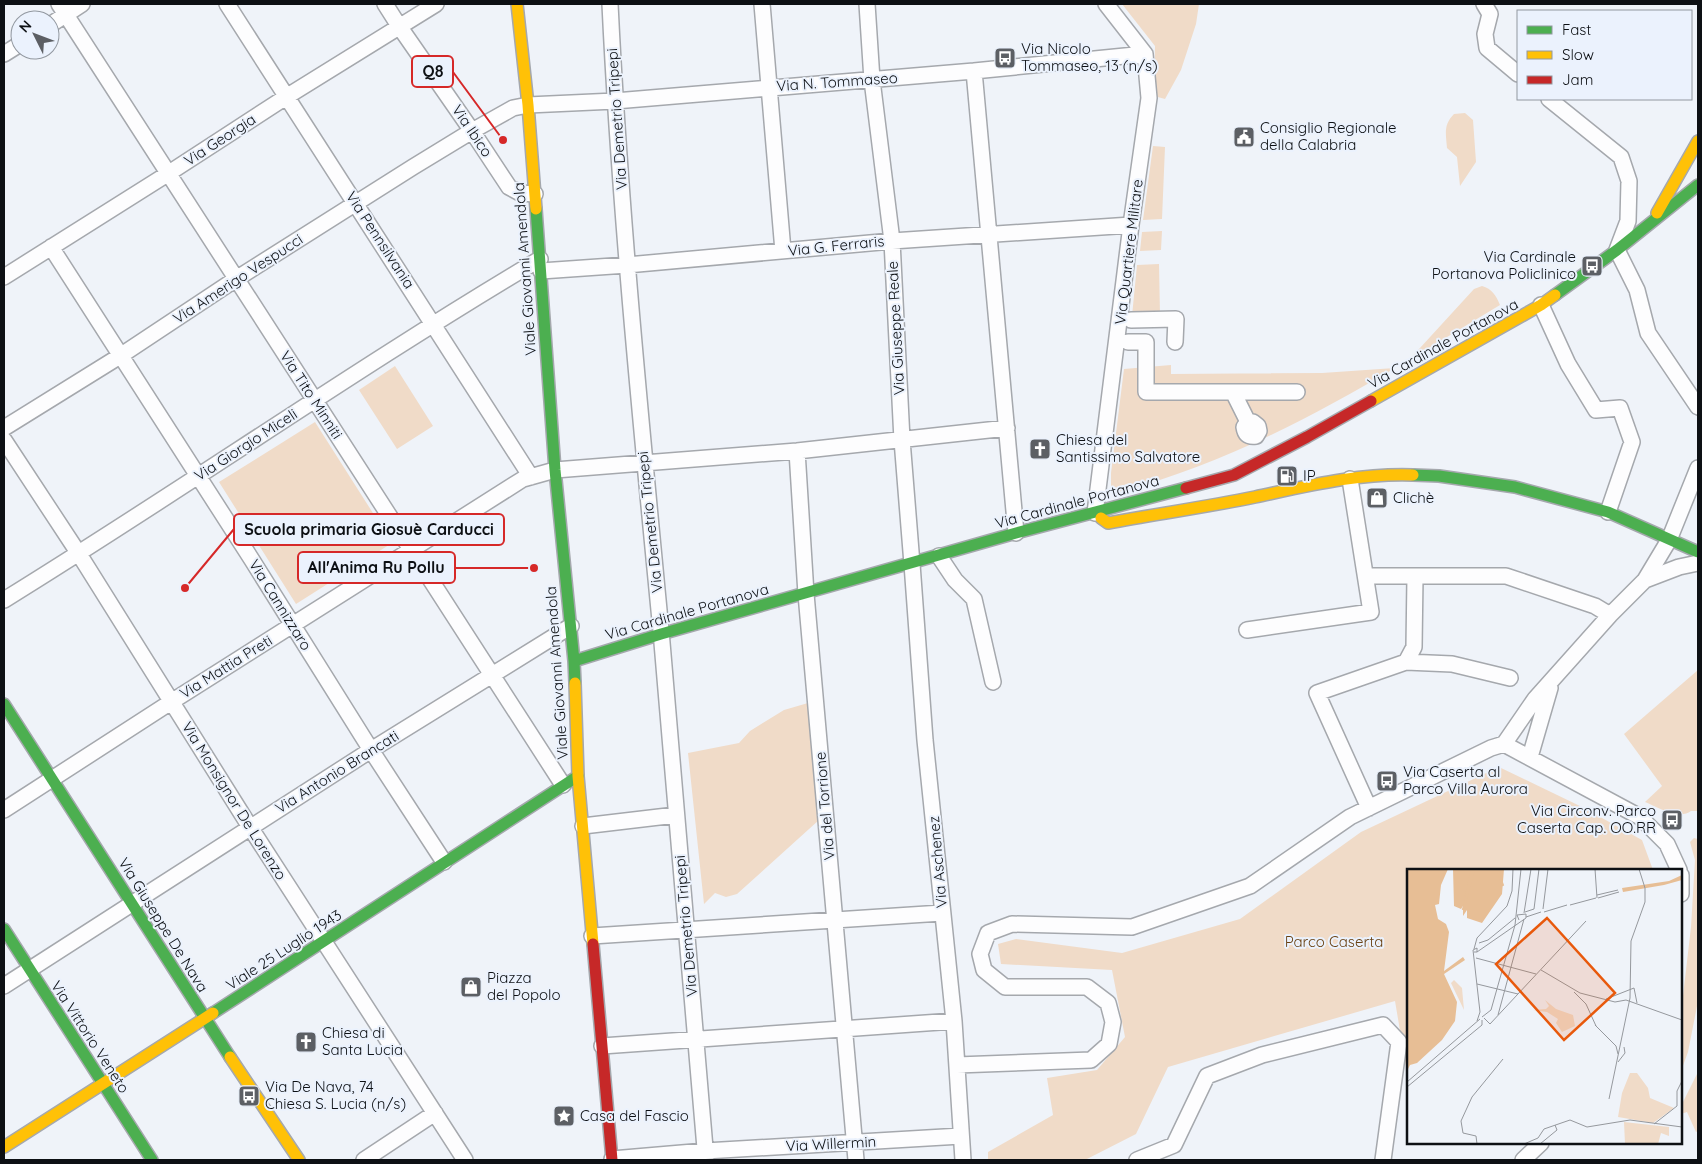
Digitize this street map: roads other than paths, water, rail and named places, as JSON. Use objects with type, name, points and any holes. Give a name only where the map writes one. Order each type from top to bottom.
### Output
[{"type":"street","points":[[63,9],[82,4]]},
{"type":"street","name":"Via Pennsilvania","points":[[227,4],[531,477]]},
{"type":"street","name":"Via Ibico","points":[[385,4],[398,26],[509,187],[520,193],[535,194]]},
{"type":"street","name":"Via Georgia","points":[[4,277],[398,26],[436,4]]},
{"type":"street","name":"Viale Giovanni Amendola","points":[[517,4],[528,105],[555,470],[574,660],[578,776],[612,1160]]},
{"type":"street","name":"Via Demetrio Tripepi","points":[[610,4],[627,265],[661,634],[705,1155]]},
{"type":"street","points":[[762,4],[783,251]]},
{"type":"street","name":"Via Giuseppe Reale","points":[[867,4],[872,80],[892,241],[902,440],[912,564]]},
{"type":"street","points":[[1106,4],[1146,54]]},
{"type":"street","points":[[1484,4],[1490,14],[1485,34],[1487,48],[1517,73]]},
{"type":"street","name":"Via Tito Minniti","points":[[63,9],[563,785]]},
{"type":"street","name":"Via N. Tommaseo","points":[[472,131],[513,108],[528,105],[615,101],[872,80],[1146,54]]},
{"type":"street","name":"Via Quartiere Militare","points":[[1095,513],[1149,98],[1146,54]]},
{"type":"street","points":[[974,71],[1016,533]]},
{"type":"street","points":[[1550,100],[1621,157],[1628,181],[1628,221],[1617,250],[1637,290],[1648,333],[1698,407]]},
{"type":"street","name":"Via Amerigo Vespucci","points":[[4,428],[472,131]]},
{"type":"street","points":[[1652,222],[1698,141]]},
{"type":"street","points":[[1682,169],[1687,174],[1698,176]]},
{"type":"street","name":"Via Cardinale Portanova","points":[[574,660],[1016,533],[1234,475],[1316,432],[1541,305],[1617,250],[1698,185]]},
{"type":"street","name":"Via G. Ferraris","points":[[541,265],[627,265],[892,241],[1131,225]]},
{"type":"street","name":"Via Cannizzaro","points":[[51,247],[444,862]]},
{"type":"street","name":"Via Giorgio Miceli","points":[[4,600],[79,554],[434,324],[541,265]]},
{"type":"street","points":[[1541,305],[1568,364],[1596,410],[1620,408],[1632,442],[1608,512]]},
{"type":"street","points":[[1131,320],[1176,320],[1174,342]]},
{"type":"street","points":[[1128,342],[1146,342],[1146,392],[1296,392]]},
{"type":"street","points":[[1234,392],[1248,422]]},
{"type":"street","name":"Via Mattia Preti","points":[[4,810],[523,479],[555,470],[797,451],[1006,428]]},
{"type":"street","name":"Via Monsignor De Lorenzo","points":[[4,440],[79,554],[250,827],[465,1160]]},
{"type":"street","name":"Via del Torrione","points":[[797,451],[806,594],[856,1160]]},
{"type":"street","points":[[957,1065],[1091,1060],[1109,1044],[1113,1022],[1108,1003],[1087,987],[1005,987],[984,970],[980,954],[988,933],[1012,924],[1132,927],[1250,886],[1350,817],[1491,748],[1504,744],[1535,699],[1552,679],[1610,615],[1645,580],[1669,540],[1694,488],[1698,468]]},
{"type":"street","points":[[1095,513],[1108,523],[1254,497],[1319,483],[1387,474],[1439,476],[1515,487],[1608,512],[1698,552]]},
{"type":"street","points":[[1234,475],[1254,497]]},
{"type":"street","points":[[1247,630],[1371,612],[1350,479]]},
{"type":"street","points":[[939,556],[956,580],[974,599],[993,682]]},
{"type":"street","points":[[1645,580],[1679,567],[1698,563]]},
{"type":"street","name":"Via Aschenez","points":[[912,564],[925,740],[954,1021],[963,1160]]},
{"type":"street","points":[[1366,576],[1506,576],[1595,606],[1610,615]]},
{"type":"street","points":[[1406,662],[1414,647],[1415,576]]},
{"type":"street","name":"Via Antonio Brancati","points":[[4,986],[371,750],[571,626]]},
{"type":"street","points":[[1369,808],[1317,692],[1406,662],[1452,664],[1510,678]]},
{"type":"street","points":[[1530,757],[1552,679]]},
{"type":"street","name":"Via Giuseppe De Nava","points":[[4,704],[204,1019],[299,1160]]},
{"type":"street","points":[[1504,744],[1640,817],[1667,844],[1678,869]]},
{"type":"street","name":"Viale 25 Luglio 1943","points":[[4,1147],[324,942],[578,776]]},
{"type":"street","points":[[583,826],[676,815]]},
{"type":"street","points":[[592,936],[942,913]]},
{"type":"street","name":"Via Vittorio Veneto","points":[[4,929],[152,1160]]},
{"type":"street","points":[[602,1046],[954,1021]]},
{"type":"street","points":[[1137,1160],[1155,1156],[1174,1145],[1207,1076],[1262,1055],[1383,1025],[1399,1042],[1383,1160]]},
{"type":"street","points":[[364,1160],[435,1113]]},
{"type":"street","name":"Via Willermin","points":[[612,1160],[961,1136]]},
{"type":"street","points":[[1523,1160],[1540,1144]]},
{"type":"place","name":"Via Nicolo Tommaseo, 13 (n/s)","points":[[1005,58]]},
{"type":"place","name":"Consiglio Regionale della Calabria","points":[[1244,137]]},
{"type":"place","name":"Q8","points":[[503,140]]},
{"type":"place","name":"Via Cardinale Portanova Policlinico","points":[[1592,266]]},
{"type":"place","name":"Chiesa del Santissimo Salvatore","points":[[1040,449]]},
{"type":"place","name":"IP","points":[[1287,476]]},
{"type":"place","name":"Clichè","points":[[1377,498]]},
{"type":"place","name":"All'Anima Ru Pollu","points":[[534,568]]},
{"type":"place","name":"Scuola primaria Giosuè Carducci","points":[[185,588]]},
{"type":"place","name":"Via Caserta al Parco Villa Aurora","points":[[1387,781]]},
{"type":"place","name":"Via Circonv. Parco Caserta Cap. OO.RR","points":[[1672,820]]},
{"type":"place","name":"Piazza del Popolo","points":[[471,987]]},
{"type":"place","name":"Chiesa di Santa Lucia","points":[[306,1042]]},
{"type":"place","name":"Via De Nava, 74 Chiesa S. Lucia (n/s)","points":[[249,1096]]},
{"type":"place","name":"Casa del Fascio","points":[[564,1116]]},
{"type":"park label","name":"Parco Caserta","points":[[1334,942]]}]
